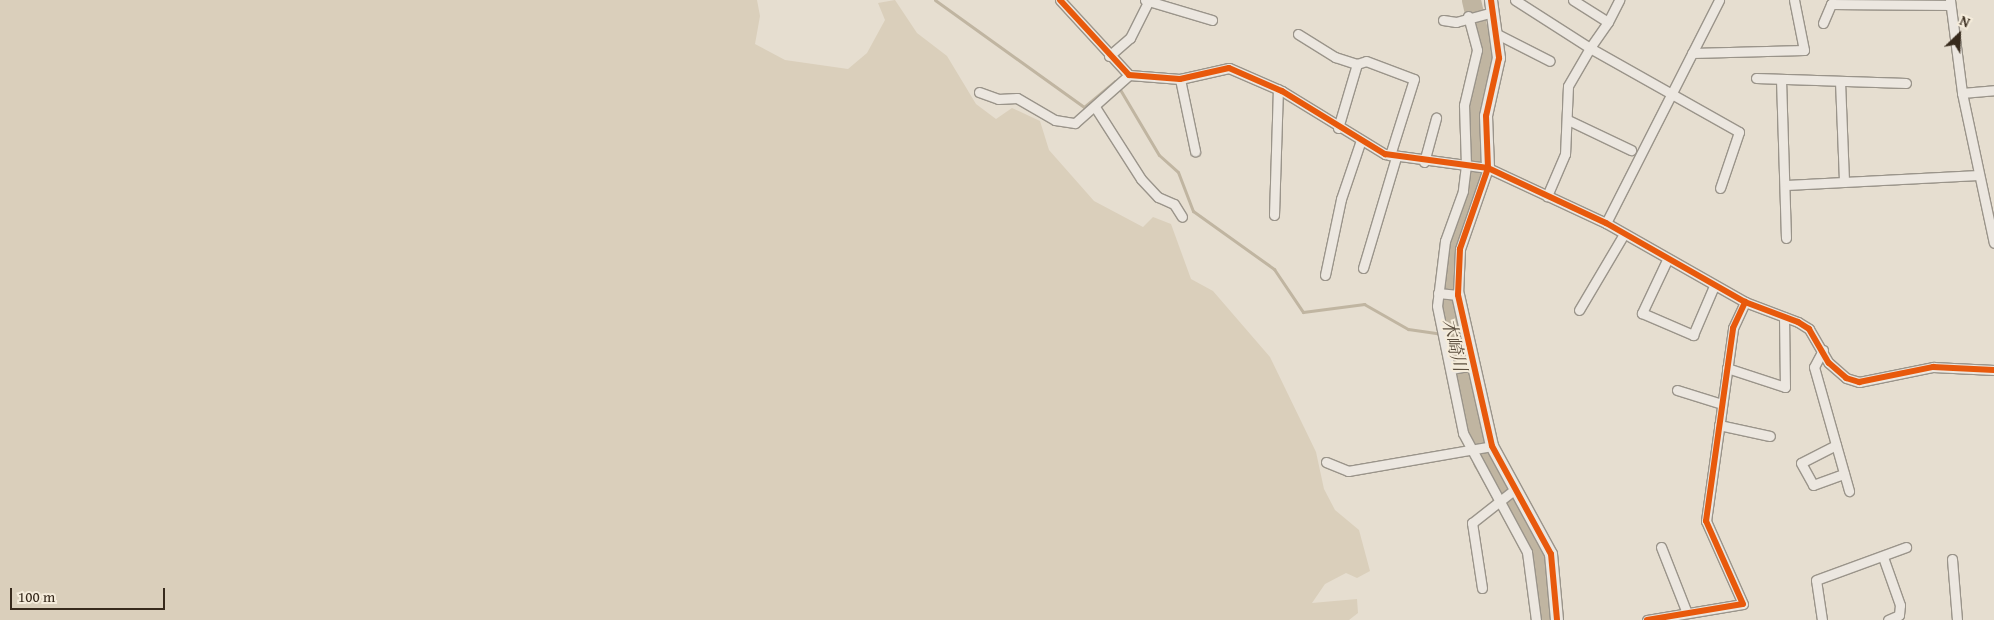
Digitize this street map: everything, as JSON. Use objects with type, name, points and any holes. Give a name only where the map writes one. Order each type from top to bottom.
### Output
[{"type":"street","points":[[1060,0],[1109,56],[1129,74],[1180,79],[1229,68],[1278,89],[1360,143],[1393,156],[1424,162],[1488,168],[1606,223],[1667,260],[1745,302],[1809,329],[1838,372],[1859,382],[1933,367],[1994,370]]},
{"type":"street","points":[[1515,0],[1670,97],[1739,132],[1720,188]]},
{"type":"street","points":[[1574,0],[1608,22]]},
{"type":"street","points":[[1547,196],[1565,154],[1568,86],[1608,22],[1619,0]]},
{"type":"street","points":[[1606,223],[1719,0]]},
{"type":"street","points":[[1692,53],[1804,50],[1794,0]]},
{"type":"street","points":[[1109,56],[1130,38],[1146,1],[1212,20]]},
{"type":"street","points":[[1823,23],[1831,4],[1950,3],[1962,93],[1994,243]]},
{"type":"street","points":[[1443,20],[1456,22],[1492,6],[1499,58],[1486,116],[1488,168],[1460,249],[1458,295],[1492,446],[1551,554],[1557,620]]},
{"type":"street","points":[[1468,16],[1477,50],[1464,105],[1466,165],[1463,190],[1445,240],[1438,293],[1440,327],[1471,453],[1527,552],[1536,620]]},
{"type":"street","points":[[1298,34],[1357,64],[1366,61],[1414,78],[1363,268]]},
{"type":"street","points":[[1497,34],[1550,61]]},
{"type":"street","points":[[1338,128],[1357,64]]},
{"type":"street","points":[[978,92],[998,99],[1017,98],[1055,120],[1076,123],[1129,74]]},
{"type":"street","points":[[1756,78],[1906,84]]},
{"type":"street","points":[[1180,79],[1195,151]]},
{"type":"street","points":[[1782,79],[1786,238]]},
{"type":"street","points":[[1840,81],[1844,182]]},
{"type":"street","points":[[1274,215],[1278,89]]},
{"type":"street","points":[[1962,93],[1994,90]]},
{"type":"street","points":[[1095,107],[1141,179],[1158,198],[1174,204],[1182,217]]},
{"type":"street","points":[[1424,162],[1436,118]]},
{"type":"street","points":[[1568,120],[1631,150]]},
{"type":"street","points":[[1325,274],[1341,199],[1360,143]]},
{"type":"street","points":[[1786,185],[1979,175]]},
{"type":"street","points":[[1579,310],[1624,234]]},
{"type":"street","points":[[1667,260],[1642,313],[1693,335],[1714,286]]},
{"type":"street","points":[[1438,293],[1458,295]]},
{"type":"street","points":[[1647,620],[1743,604],[1706,521],[1733,328],[1745,302]]},
{"type":"street","points":[[1727,368],[1785,387],[1784,317]]},
{"type":"street","points":[[1823,350],[1814,367],[1849,491]]},
{"type":"street","points":[[1451,369],[1474,365]]},
{"type":"street","points":[[1677,390],[1722,404]]},
{"type":"street","points":[[1719,425],[1770,436]]},
{"type":"street","points":[[1836,445],[1801,463],[1813,485],[1844,474]]},
{"type":"street","points":[[1326,462],[1348,472],[1471,453],[1492,446]]},
{"type":"street","points":[[1482,588],[1472,523],[1516,489]]},
{"type":"street","points":[[1661,546],[1687,613]]},
{"type":"street","points":[[1822,620],[1816,580],[1884,557],[1906,547]]},
{"type":"street","points":[[1884,557],[1900,605],[1899,615],[1888,620]]},
{"type":"street","points":[[1952,559],[1957,620]]},
{"type":"shaded area","points":[[0,0],[757,0],[760,16],[755,44],[785,60],[848,69],[867,53],[885,20],[878,3],[895,0],[917,33],[947,56],[976,104],[996,119],[1012,108],[1040,121],[1049,150],[1094,201],[1143,227],[1153,217],[1171,224],[1191,279],[1213,291],[1270,357],[1316,452],[1324,489],[1335,510],[1359,530],[1370,571],[1357,578],[1346,573],[1325,584],[1312,603],[1357,599],[1358,613],[1349,620],[0,620]]},
{"type":"waterway","points":[[935,0],[1084,107],[1115,81],[1159,155],[1178,172],[1193,211],[1274,269],[1303,312],[1364,304],[1408,329],[1450,335]]},
{"type":"waterway","name":"木崎川","points":[[1471,0],[1484,56],[1473,111],[1475,175],[1452,244],[1445,312],[1482,461],[1536,559],[1544,620]]},
{"type":"cycle path","points":[[1060,0],[1129,75],[1180,79],[1229,68],[1282,91],[1385,154],[1488,168],[1606,223],[1745,302],[1798,322],[1809,329],[1829,363],[1846,378],[1859,382],[1933,367],[1994,370]]},
{"type":"cycle path","points":[[1491,0],[1499,58],[1486,116],[1488,168],[1460,249],[1458,295],[1492,446],[1551,554],[1557,620]]},
{"type":"cycle path","points":[[1647,620],[1743,604],[1706,521],[1733,328],[1745,302]]}]
